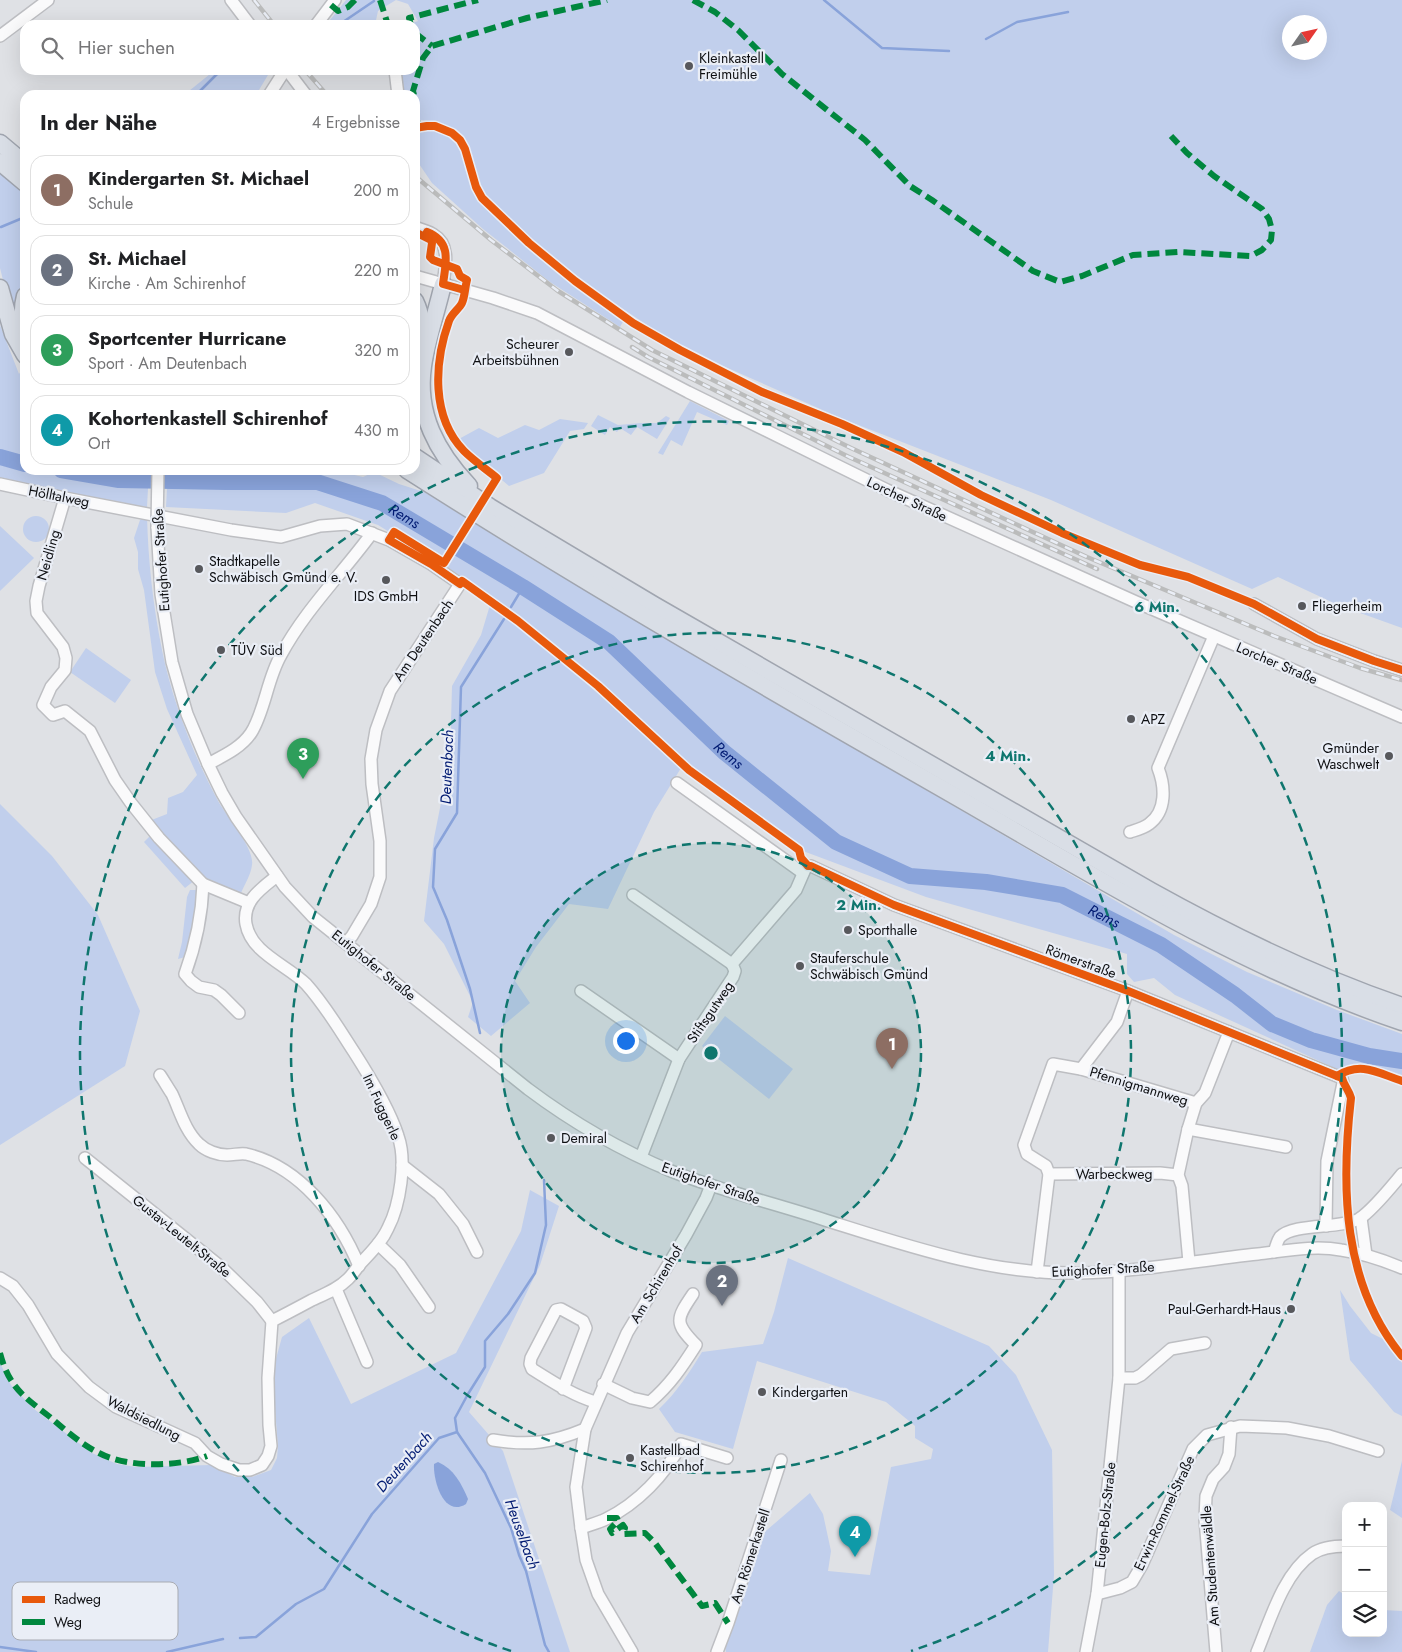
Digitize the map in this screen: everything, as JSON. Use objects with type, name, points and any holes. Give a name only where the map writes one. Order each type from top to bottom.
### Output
[{"type":"highway","points":[[0,143],[20,160]]},
{"type":"highway","points":[[0,162],[20,179]]},
{"type":"highway","points":[[420,331],[432,293],[443,284]]},
{"type":"highway","points":[[443,284],[423,367],[422,389],[425,411],[433,436],[443,456],[490,507]]},
{"type":"highway","points":[[0,288],[13,334],[20,346]]},
{"type":"highway","points":[[420,313],[422,324]]},
{"type":"highway","points":[[420,460],[490,507],[729,648],[1204,920],[1316,974],[1402,1006]]},
{"type":"highway","points":[[415,475],[517,539],[762,685],[1184,927],[1312,988],[1402,1022]]},
{"type":"street","points":[[21,20],[48,0]]},
{"type":"street","points":[[231,0],[246,20]]},
{"type":"street","points":[[320,20],[336,0]]},
{"type":"street","points":[[0,36],[20,21]]},
{"type":"street","points":[[272,90],[282,75]]},
{"type":"street","points":[[290,75],[302,90]]},
{"type":"street","points":[[396,75],[397,90]]},
{"type":"street","points":[[420,229],[435,235],[444,248],[446,259],[443,284]]},
{"type":"street","name":"Lorcher Straße","points":[[420,277],[493,298],[537,313],[688,392],[887,490],[1214,636],[1402,717]]},
{"type":"street","name":"Eutighofer Straße","points":[[158,475],[157,527],[161,594],[172,662],[188,714],[208,764],[236,817],[277,876],[313,917],[551,1106],[590,1131],[670,1170],[711,1185],[955,1259],[997,1268],[1037,1272],[1080,1273],[1319,1248],[1339,1249],[1366,1255],[1402,1268]]},
{"type":"street","name":"Hölltalweg","points":[[0,484],[191,522]]},
{"type":"street","name":"Neidling","points":[[65,498],[36,601],[37,614],[63,647],[66,658],[65,670],[51,687],[43,705],[53,715],[65,711],[90,731],[115,780],[131,803],[160,838],[203,884]]},
{"type":"street","name":"Am Deutenbach","points":[[191,522],[281,537],[320,526],[347,524],[389,540],[460,584],[390,691],[376,730],[371,760],[372,784],[380,841],[380,877],[370,904],[346,943]]},
{"type":"street","points":[[208,764],[242,743],[251,733],[271,674],[294,633],[372,533]]},
{"type":"street","points":[[1254,604],[1318,639],[1402,670]]},
{"type":"street","points":[[1130,832],[1150,824],[1163,803],[1163,782],[1158,768],[1214,636]]},
{"type":"street","name":"Römerstraße","points":[[677,783],[806,869],[811,866],[894,906],[1128,991],[1342,1078],[1343,1083],[1327,1161],[1326,1226]]},
{"type":"street","points":[[633,895],[732,964],[796,890],[806,869]]},
{"type":"street","points":[[239,1013],[221,995],[214,990],[200,987],[190,981],[185,974],[198,934],[202,910],[203,884],[249,903],[260,890],[277,876]]},
{"type":"street","name":"Im Fuggerle","points":[[249,903],[245,922],[252,939],[304,983],[328,1012],[362,1063],[384,1103],[399,1137],[402,1166],[395,1210],[388,1229],[378,1244],[348,1279],[336,1288],[272,1321]]},
{"type":"street","name":"Stiftsgutweg","points":[[641,1157],[679,1059],[733,978],[735,972],[732,964]]},
{"type":"street","points":[[581,991],[679,1059]]},
{"type":"street","points":[[1081,1069],[1117,1022],[1128,991]]},
{"type":"street","points":[[1189,1262],[1182,1186],[1178,1175],[1188,1128],[1196,1103],[1205,1093],[1229,1032]]},
{"type":"street","name":"Pfennigmannweg","points":[[1049,1174],[1046,1166],[1027,1154],[1024,1145],[1052,1064],[1081,1069],[1196,1103]]},
{"type":"street","points":[[160,1075],[172,1094],[188,1129],[200,1144],[215,1153],[227,1155],[245,1154],[268,1160],[293,1176],[312,1194],[338,1225],[359,1266]]},
{"type":"street","points":[[1188,1128],[1286,1146]]},
{"type":"street","name":"Gustav-Leutelt-Straße","points":[[84,1158],[221,1267],[257,1302],[272,1321]]},
{"type":"street","points":[[402,1166],[439,1194],[463,1224],[477,1252]]},
{"type":"street","name":"Warbeckweg","points":[[1049,1174],[1160,1173],[1178,1175]]},
{"type":"street","points":[[1037,1272],[1049,1174]]},
{"type":"street","points":[[1274,1252],[1279,1238],[1286,1233],[1352,1222],[1361,1218],[1402,1174]]},
{"type":"street","name":"Am Schirenhof","points":[[632,1652],[598,1594],[586,1560],[580,1528],[576,1487],[584,1429],[627,1333],[686,1234],[711,1185]]},
{"type":"street","points":[[1361,1218],[1366,1255]]},
{"type":"street","points":[[378,1244],[400,1265],[429,1307]]},
{"type":"street","name":"Eugen-Bolz-Straße","points":[[1086,1652],[1097,1594],[1119,1378],[1119,1270]]},
{"type":"street","name":"Waldsiedlung","points":[[0,1278],[13,1286],[28,1305],[57,1354],[89,1388],[116,1407],[195,1443],[207,1456],[221,1464],[239,1470],[250,1470],[262,1465],[268,1456],[271,1446],[268,1425],[268,1378],[272,1321]]},
{"type":"street","points":[[336,1288],[367,1362]]},
{"type":"street","points":[[603,1384],[632,1398],[650,1402],[663,1391],[675,1377],[696,1345],[680,1327],[679,1319],[693,1294]]},
{"type":"street","points":[[563,1389],[586,1328],[583,1321],[561,1309],[556,1310],[531,1358],[530,1364],[532,1369],[563,1389],[579,1398],[595,1402]]},
{"type":"street","points":[[1119,1378],[1135,1378],[1141,1375],[1171,1348],[1205,1344]]},
{"type":"street","name":"Erwin-Rommel-Straße","points":[[1097,1594],[1120,1588],[1132,1582],[1194,1449],[1207,1435],[1240,1426],[1287,1428],[1329,1436],[1378,1451]]},
{"type":"street","name":"Am Studentenwäldle","points":[[1216,1652],[1205,1519],[1206,1496],[1213,1479],[1224,1466],[1229,1454],[1231,1427]]},
{"type":"street","points":[[493,1440],[518,1444],[533,1443],[568,1436],[584,1429]]},
{"type":"street","points":[[580,1528],[607,1518],[635,1499],[659,1476],[674,1458],[681,1444],[727,1458]]},
{"type":"street","name":"Am Römerkastell","points":[[717,1652],[781,1460]]},
{"type":"street","points":[[1257,1652],[1278,1600],[1292,1576],[1311,1555],[1332,1546],[1342,1546]]},
{"type":"shaded area","points":[[346,0],[396,0],[378,11],[376,20],[330,20]]},
{"type":"shaded area","points":[[396,0],[1402,0],[1402,628],[1338,605],[1278,577],[1252,589],[1051,500],[843,419],[680,347],[590,287],[533,240],[476,185],[464,141],[441,123],[420,120],[420,90],[402,90],[400,75],[420,75],[420,20],[417,20],[408,4]]},
{"type":"shaded area","points":[[209,75],[268,75],[259,90],[190,90]]},
{"type":"shaded area","points":[[427,129],[444,132],[455,137],[462,145],[466,155],[475,189],[493,214],[545,260],[624,320],[620,327],[550,282],[483,229],[432,183],[420,165],[420,132]]},
{"type":"shaded area","points":[[0,174],[20,190],[20,334],[11,312],[0,268]]},
{"type":"shaded area","points":[[0,325],[19,374],[20,372],[20,475],[149,475],[147,507],[56,493],[0,479]]},
{"type":"shaded area","points":[[690,401],[729,421],[727,425],[697,412],[682,446],[671,440],[663,455],[658,453]]},
{"type":"shaded area","points":[[598,415],[618,425],[657,423],[666,416],[670,418],[657,439],[637,427],[631,435],[620,428],[617,432],[610,427],[605,435],[591,426]]},
{"type":"shaded area","points":[[560,419],[588,423],[584,429],[570,431],[544,473],[509,486],[457,440],[479,428],[498,438],[525,425],[539,430]]},
{"type":"shaded area","points":[[168,475],[354,475],[363,477],[380,475],[399,484],[424,492],[530,558],[1174,935],[1247,972],[1337,1010],[1402,1034],[1402,1075],[1360,1064],[1339,1070],[1175,995],[1154,978],[1134,982],[1127,974],[1127,954],[926,897],[803,851],[685,762],[599,683],[519,617],[459,575],[378,525],[315,503],[286,513],[166,507]]},
{"type":"shaded area","points":[[147,515],[154,600],[162,650],[171,688],[184,726],[208,782],[244,841],[252,858],[250,872],[241,893],[217,889],[202,880],[149,821],[167,814],[168,798],[183,792],[197,775],[167,709],[155,672],[144,590],[138,569],[138,552],[134,538],[140,520]]},
{"type":"shaded area","points":[[36,516],[45,520],[49,529],[45,538],[36,542],[27,538],[23,529],[27,520]]},
{"type":"shaded area","points":[[0,526],[34,558],[0,591]]},
{"type":"shaded area","points":[[490,605],[556,656],[681,768],[654,812],[608,909],[569,904],[536,947],[515,981],[530,1003],[491,1036],[468,1017],[473,1002],[444,944],[424,921],[434,838],[450,758],[452,686],[481,635]]},
{"type":"shaded area","points":[[86,648],[131,680],[115,703],[70,672]]},
{"type":"shaded area","points":[[0,804],[52,856],[98,915],[140,1011],[125,1066],[0,1145]]},
{"type":"shaded area","points":[[153,833],[195,880],[185,888],[144,842]]},
{"type":"shaded area","points":[[190,890],[200,890],[189,956],[178,959],[182,942],[187,897]]},
{"type":"shaded area","points":[[725,1016],[793,1069],[769,1099],[702,1046]]},
{"type":"shaded area","points":[[530,1190],[559,1206],[540,1265],[469,1412],[503,1451],[570,1652],[0,1652],[0,1363],[11,1385],[34,1409],[92,1453],[117,1464],[136,1467],[211,1465],[235,1477],[252,1477],[271,1470],[277,1458],[278,1446],[272,1373],[282,1337],[309,1318],[351,1404],[456,1353],[521,1231]]},
{"type":"shaded area","points":[[788,1258],[989,1346],[1016,1375],[1052,1450],[1054,1575],[1048,1652],[726,1652],[725,1645],[760,1536],[810,1493],[823,1514],[831,1551],[828,1571],[870,1575],[891,1467],[931,1459],[933,1449],[915,1438],[915,1426],[886,1402],[757,1361],[733,1449],[675,1432],[659,1409],[677,1389],[702,1352],[763,1344],[774,1312]]},
{"type":"shaded area","points":[[1340,1290],[1371,1333],[1385,1340],[1402,1363],[1402,1416],[1394,1412],[1350,1360]]},
{"type":"shaded area","points":[[1402,1461],[1402,1518],[1390,1510]]},
{"type":"shaded area","points":[[1339,1591],[1342,1593],[1342,1637],[1387,1637],[1387,1610],[1402,1611],[1402,1652],[1310,1652],[1327,1605]]},
{"type":"water","points":[[438,1462],[448,1468],[463,1487],[468,1499],[466,1504],[458,1507],[452,1506],[441,1496],[434,1471],[434,1464]]},
{"type":"waterway","points":[[824,0],[882,48],[949,51]]},
{"type":"waterway","points":[[346,20],[374,1]]},
{"type":"waterway","points":[[986,39],[1017,22],[1068,12]]},
{"type":"waterway","points":[[201,90],[216,75]]},
{"type":"waterway","points":[[1,227],[20,219]]},
{"type":"waterway","name":"Rems","points":[[0,457],[20,463]]},
{"type":"waterway","name":"Rems","points":[[90,475],[119,480],[317,482],[382,503],[523,587],[609,642],[724,752],[836,842],[910,876],[986,882],[1062,895],[1161,945],[1235,995],[1272,1024],[1311,1040],[1369,1056],[1402,1061]]},
{"type":"waterway","name":"Deutenbach","points":[[511,607],[523,587]]},
{"type":"waterway","name":"Deutenbach","points":[[480,1033],[470,989],[447,920],[433,887],[435,849],[457,813],[461,687],[504,619]]},
{"type":"waterway","name":"Deutenbach","points":[[240,1638],[256,1637],[296,1604],[324,1589],[372,1514],[439,1438],[457,1432],[455,1418],[485,1367],[485,1341],[508,1314],[535,1273],[546,1225],[544,1180]]},
{"type":"waterway","name":"Heuselbach","points":[[457,1432],[485,1473],[511,1528],[526,1571],[545,1645],[549,1652]]},
{"type":"waterway","name":"Deutenbach","points":[[167,1652],[223,1639]]},
{"type":"waterway","name":"Deutenbach","points":[[0,1647],[36,1652]]},
{"type":"railway","points":[[254,0],[270,20]]},
{"type":"railway","points":[[309,75],[323,90]]},
{"type":"railway","points":[[420,180],[491,240],[558,291],[652,350],[851,448],[1087,557],[1274,636],[1360,668],[1402,680]]},
{"type":"railway","points":[[632,347],[648,357],[849,457],[1097,569]]},
{"type":"marked path","points":[[331,5],[338,11],[348,7],[355,0]]},
{"type":"marked path","points":[[380,0],[386,20]]},
{"type":"marked path","points":[[410,20],[409,18],[478,0]]},
{"type":"marked path","points":[[420,68],[423,58],[432,46],[527,18],[607,0]]},
{"type":"marked path","points":[[693,0],[715,12],[738,30],[782,74],[865,140],[910,186],[1033,271],[1060,282],[1082,276],[1133,255],[1178,252],[1251,256],[1262,250],[1271,240],[1272,230],[1269,219],[1262,209],[1214,176],[1187,153],[1171,136]]},
{"type":"marked path","points":[[420,37],[432,46]]},
{"type":"marked path","points":[[413,90],[418,75]]},
{"type":"marked path","points":[[0,1353],[8,1374],[18,1390],[73,1436],[99,1453],[124,1461],[153,1464],[182,1462],[207,1456]]},
{"type":"marked path","points":[[607,1518],[617,1518],[618,1521],[610,1529],[612,1533],[623,1525],[625,1528],[623,1534],[645,1533],[655,1543],[702,1606],[715,1603],[728,1623]]},
{"type":"cycle path","points":[[420,127],[435,126],[452,133],[460,140],[465,149],[476,187],[482,198],[529,243],[575,281],[633,323],[680,350],[762,392],[842,424],[903,452],[981,495],[1062,533],[1140,565],[1188,577],[1254,604],[1317,639],[1402,670]]},
{"type":"cycle path","points":[[427,232],[440,241],[446,253],[443,284],[464,290]]},
{"type":"cycle path","points":[[420,234],[431,240],[430,257],[433,260],[457,269],[460,276],[467,280],[462,303],[451,316],[440,354],[438,389],[446,422],[453,437],[464,451],[497,478],[444,563],[394,532],[389,540],[431,564],[460,584],[462,581],[518,621],[598,686],[689,770],[799,850],[801,858],[808,866],[894,905],[1128,991],[1342,1078],[1351,1098],[1346,1165],[1347,1199],[1350,1233],[1357,1266],[1367,1298],[1382,1328],[1402,1356]]},
{"type":"cycle path","points":[[1337,1076],[1354,1069],[1362,1069],[1402,1081]]},
{"type":"place","name":"Kleinkastell Freimühle","points":[[689,66]]},
{"type":"place","name":"Scheurer Arbeitsbühnen","points":[[569,352]]},
{"type":"place","name":"Stadtkapelle Schwäbisch Gmünd e. V.","points":[[199,569]]},
{"type":"place","name":"IDS GmbH","points":[[386,580]]},
{"type":"place","name":"Fliegerheim","points":[[1302,606]]},
{"type":"place","name":"TÜV Süd","points":[[221,650]]},
{"type":"place","name":"APZ","points":[[1131,719]]},
{"type":"place","name":"Gmünder Waschwelt","points":[[1389,756]]},
{"type":"place","name":"Sportcenter Hurricane","points":[[303,779]]},
{"type":"place","name":"Sporthalle","points":[[848,930]]},
{"type":"place","name":"Stauferschule Schwäbisch Gmünd","points":[[800,966]]},
{"type":"place","name":"Kindergarten St. Michael","points":[[892,1069]]},
{"type":"place","name":"Demiral","points":[[551,1138]]},
{"type":"place","name":"St. Michael","points":[[722,1306]]},
{"type":"place","name":"Paul-Gerhardt-Haus","points":[[1291,1309]]},
{"type":"place","name":"Kindergarten","points":[[762,1392]]},
{"type":"place","name":"Kastellbad Schirenhof","points":[[630,1458]]},
{"type":"place","name":"Kohortenkastell Schirenhof","points":[[855,1557]]}]
